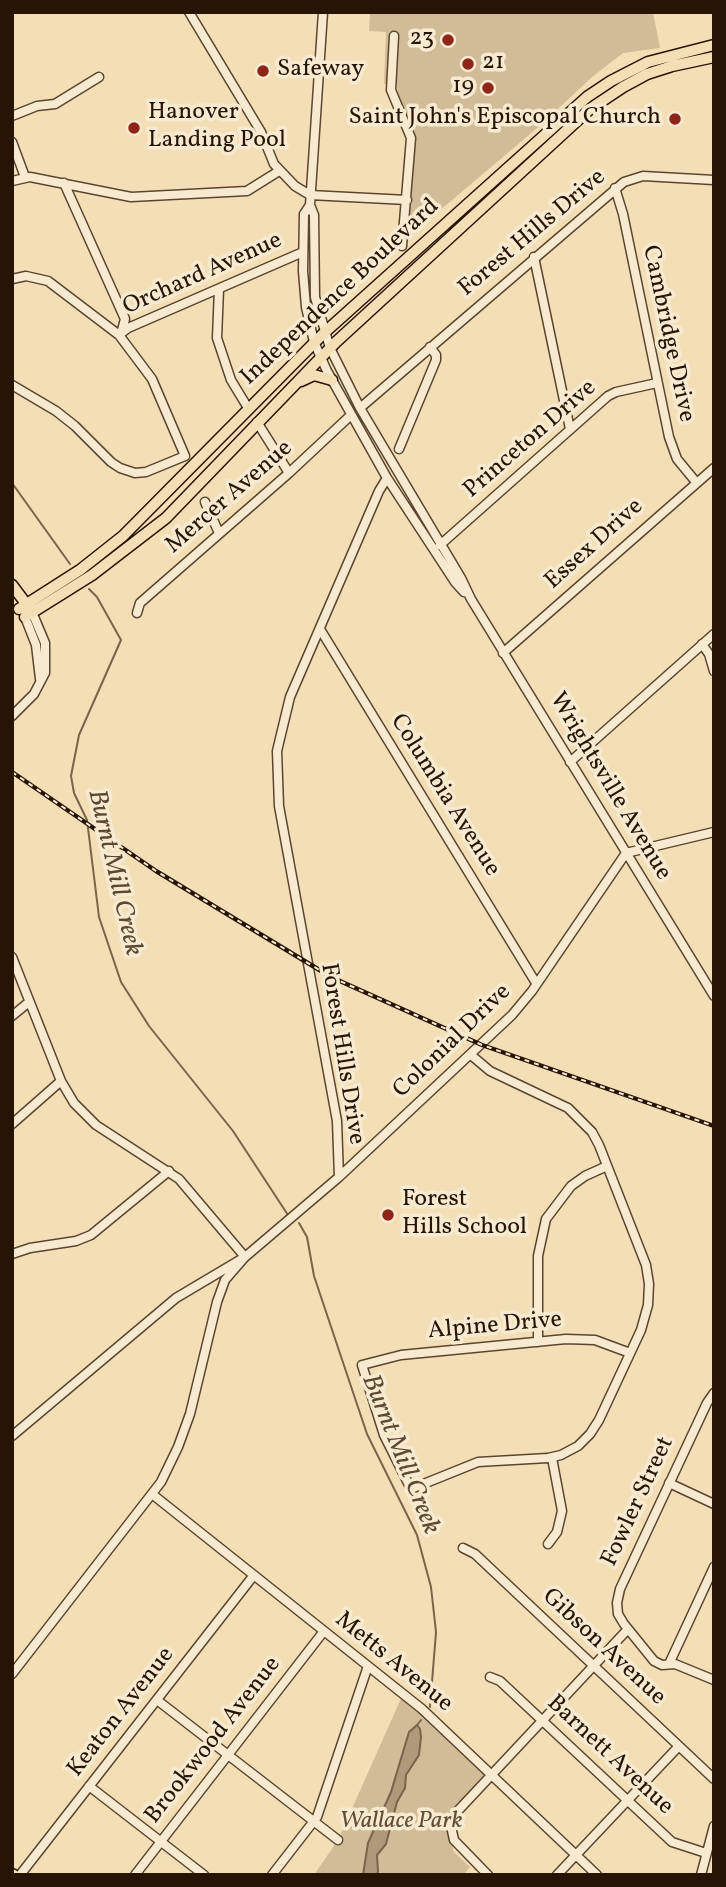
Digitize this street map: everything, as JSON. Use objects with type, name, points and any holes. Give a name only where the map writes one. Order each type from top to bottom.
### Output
[{"type":"main road","name":"Independence Boulevard","points":[[20,611],[80,570],[123,536],[314,342],[558,121],[593,93],[622,75],[649,62],[714,45]]},
{"type":"main road","name":"Independence Boulevard","points":[[20,611],[92,575],[166,518],[330,348],[590,109],[623,86],[647,74],[714,57]]},
{"type":"main road","points":[[292,387],[314,375],[332,380]]},
{"type":"main road","points":[[12,586],[20,611]]},
{"type":"street","points":[[189,12],[261,132],[279,171],[295,186],[310,195],[407,200]]},
{"type":"street","name":"Wrightsville Avenue","points":[[323,12],[310,205],[314,215],[315,297],[324,333],[360,408],[471,599],[714,996]]},
{"type":"street","points":[[394,36],[391,90],[411,138],[402,246]]},
{"type":"street","points":[[12,116],[37,106],[55,104],[99,77]]},
{"type":"street","points":[[12,142],[26,177]]},
{"type":"street","points":[[12,181],[26,177],[131,198],[233,192],[256,187],[279,171]]},
{"type":"street","name":"Forest Hills Drive","points":[[360,408],[615,188],[630,179],[643,176],[714,180]]},
{"type":"street","points":[[64,183],[125,319],[124,327],[118,335]]},
{"type":"street","name":"Cambridge Drive","points":[[615,188],[623,214],[673,452],[696,482]]},
{"type":"street","name":"Wrightsville Avenue","points":[[310,205],[304,214],[303,252],[306,307],[314,342],[332,380],[387,478],[455,582],[471,599]]},
{"type":"street","name":"Orchard Avenue","points":[[118,335],[128,328],[303,252]]},
{"type":"street","points":[[534,257],[570,429]]},
{"type":"street","points":[[12,279],[34,276],[48,281],[62,289],[118,335],[152,379],[185,456],[141,473],[120,468],[111,463],[56,411],[12,385]]},
{"type":"street","points":[[219,289],[217,338],[231,380],[248,408]]},
{"type":"street","points":[[399,449],[436,360],[436,355],[430,348]]},
{"type":"street","name":"Princeton Drive","points":[[440,545],[612,394],[657,383]]},
{"type":"street","name":"Mercer Avenue","points":[[137,613],[140,603],[351,415]]},
{"type":"street","points":[[257,422],[289,473]]},
{"type":"street","name":"Essex Drive","points":[[503,653],[714,468]]},
{"type":"street","name":"Forest Hills Drive","points":[[12,1674],[152,1494],[169,1465],[187,1424],[218,1296],[225,1280],[245,1257],[339,1177],[337,1121],[276,782],[277,751],[286,709],[379,491],[387,478]]},
{"type":"street","points":[[205,502],[219,533]]},
{"type":"street","points":[[12,716],[34,694],[45,673],[46,650],[40,629],[20,611]]},
{"type":"street","name":"Columbia Avenue","points":[[320,629],[536,984]]},
{"type":"street","points":[[570,762],[714,634]]},
{"type":"street","points":[[702,644],[709,654],[714,671]]},
{"type":"street","points":[[626,853],[714,832]]},
{"type":"street","name":"Colonial Drive","points":[[339,1177],[512,1015],[626,853]]},
{"type":"street","points":[[12,957],[61,1081],[74,1103],[86,1117],[169,1171],[188,1188],[245,1257],[176,1298],[12,1436]]},
{"type":"street","points":[[12,1016],[29,1002]]},
{"type":"street","points":[[471,1055],[500,1077],[556,1101],[574,1113],[592,1132],[642,1254],[648,1277],[647,1310],[600,1420],[590,1434],[575,1447],[552,1458],[562,1511],[558,1528],[548,1544]]},
{"type":"street","points":[[12,1124],[61,1081]]},
{"type":"street","points":[[538,1342],[538,1256],[546,1219],[571,1186],[607,1166]]},
{"type":"street","points":[[12,1254],[30,1248],[76,1241],[91,1235],[169,1171]]},
{"type":"street","name":"Alpine Drive","points":[[552,1458],[478,1462],[411,1489],[384,1435],[362,1365],[410,1354],[566,1339],[595,1340],[630,1353]]},
{"type":"street","name":"Fowler Street","points":[[714,1393],[669,1483],[617,1598],[618,1614],[651,1659],[659,1664],[675,1664],[714,1680]]},
{"type":"street","points":[[669,1483],[714,1504]]},
{"type":"street","name":"Metts Avenue","points":[[152,1494],[422,1709],[597,1875]]},
{"type":"street","name":"Gibson Avenue","points":[[463,1548],[475,1553],[714,1779]]},
{"type":"street","points":[[669,1664],[714,1567]]},
{"type":"street","name":"Keaton Avenue","points":[[20,1875],[254,1576]]},
{"type":"street","points":[[488,1875],[460,1849],[453,1837],[452,1820],[457,1809],[628,1629]]},
{"type":"street","name":"Brookwood Avenue","points":[[135,1875],[324,1631]]},
{"type":"street","points":[[272,1875],[317,1817],[368,1666]]},
{"type":"street","name":"Barnett Avenue","points":[[490,1677],[500,1681],[672,1843],[706,1853]]},
{"type":"street","points":[[157,1700],[338,1840]]},
{"type":"street","points":[[557,1875],[679,1746]]},
{"type":"street","points":[[89,1786],[204,1875]]},
{"type":"street","points":[[701,1875],[714,1826]]},
{"type":"green space","points":[[370,12],[653,12],[660,48],[623,53],[405,240],[416,141],[398,97],[397,83],[384,84],[386,32],[369,31]]},
{"type":"green space","name":"Wallace Park","points":[[403,1694],[491,1774],[457,1809],[451,1826],[453,1851],[470,1867],[463,1875],[314,1875],[338,1840]]},
{"type":"shaded area","points":[[417,1725],[421,1737],[419,1755],[406,1775],[405,1788],[397,1802],[386,1844],[377,1855],[378,1872],[376,1875],[363,1875],[368,1843],[391,1792],[409,1732]]},
{"type":"waterway","name":"Burnt Mill Creek","points":[[12,483],[70,564]]},
{"type":"waterway","name":"Burnt Mill Creek","points":[[89,589],[97,597],[121,640],[79,735],[71,776],[74,793],[87,820],[99,917],[121,982],[149,1026],[233,1131],[288,1215]]},
{"type":"waterway","name":"Burnt Mill Creek","points":[[299,1223],[307,1237],[314,1276],[367,1434],[417,1535],[431,1587],[436,1632],[430,1707]]},
{"type":"waterway","name":"Burnt Mill Creek","points":[[417,1725],[421,1720]]},
{"type":"railway","points":[[12,772],[156,871],[331,977],[482,1045],[714,1126]]},
{"type":"place","name":"23","points":[[448,40]]},
{"type":"place","name":"21","points":[[468,64]]},
{"type":"place","name":"Safeway","points":[[263,71]]},
{"type":"place","name":"19","points":[[488,88]]},
{"type":"place","name":"Saint John's Episcopal Church","points":[[675,119]]},
{"type":"place","name":"Hanover Landing Pool","points":[[134,128]]},
{"type":"place","name":"Forest Hills School","points":[[388,1215]]}]
